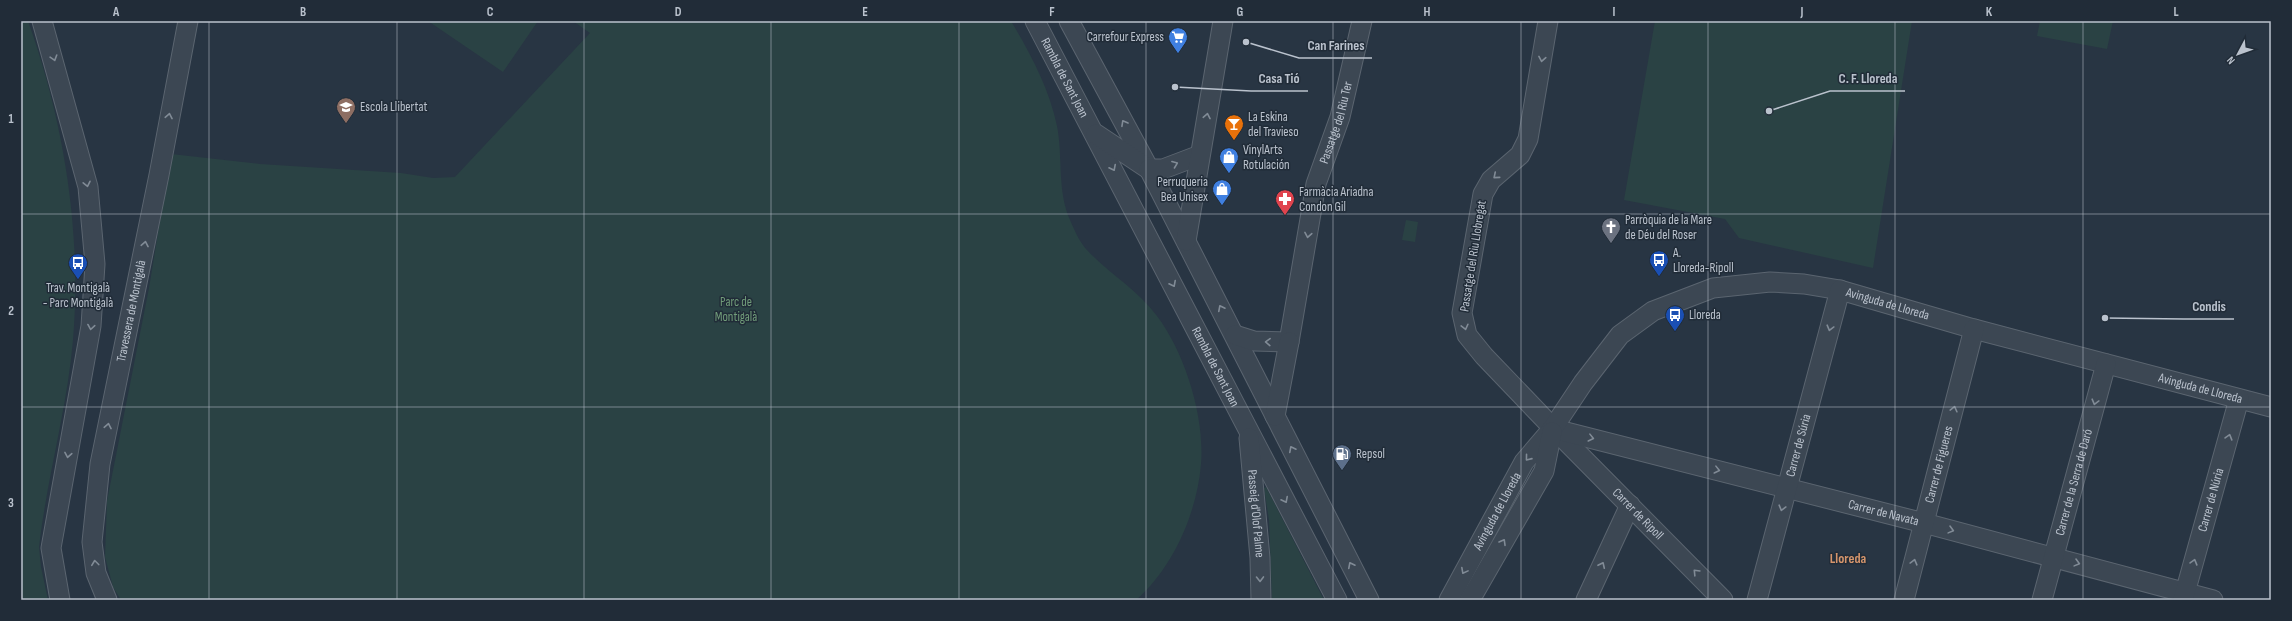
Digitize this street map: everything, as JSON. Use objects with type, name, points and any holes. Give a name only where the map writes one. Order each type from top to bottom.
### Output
[{"type":"street","points":[[42,21],[88,187],[96,264],[91,326],[51,548],[60,600]]},
{"type":"street","name":"Travessera de Montigalà","points":[[107,600],[96,573],[92,542],[100,464],[159,174],[188,21]]},
{"type":"street","name":"Rambla de Sant Joan","points":[[1035,21],[1095,133],[1337,600]]},
{"type":"street","name":"Rambla de Sant Joan","points":[[1069,21],[1149,169],[1369,600]]},
{"type":"street","points":[[1186,241],[1223,21]]},
{"type":"street","name":"Passatge del Riu Ter","points":[[1275,416],[1316,184],[1340,117],[1362,21]]},
{"type":"street","name":"Passatge del Riu Llobregat","points":[[1548,21],[1528,139],[1520,155],[1491,180],[1483,194],[1462,313],[1467,335],[1553,428]]},
{"type":"street","name":"Rambla de Sant Joan","points":[[1095,133],[1149,169]]},
{"type":"street","points":[[1149,169],[1163,169],[1200,155]]},
{"type":"street","name":"Avinguda de Lloreda","points":[[1449,600],[1524,462],[1553,428],[1583,383],[1620,335],[1653,311],[1713,288],[1770,282],[1804,284],[1840,290],[1974,329],[2071,353],[2106,364],[2271,407]]},
{"type":"street","name":"Carrer de Súria","points":[[1757,600],[1840,290]]},
{"type":"street","name":"Carrer de Figueres","points":[[1904,600],[1974,329]]},
{"type":"street","points":[[1234,335],[1254,341],[1289,342]]},
{"type":"street","name":"Carrer de la Serra de Daró","points":[[2042,600],[2106,364]]},
{"type":"street","name":"Carrer de Núria","points":[[2184,596],[2239,399]]},
{"type":"street","name":"Passeig d'Olof Palme","points":[[1248,428],[1260,558],[1260,600]]},
{"type":"street","name":"Avinguda de Lloreda","points":[[1470,600],[1544,471],[1553,428]]},
{"type":"street","name":"Carrer de Navata","points":[[1553,428],[2053,557],[2184,596],[2213,600]]},
{"type":"street","name":"Carrer de Ripoll","points":[[1553,428],[1723,600]]},
{"type":"street","points":[[1586,600],[1630,505]]},
{"type":"green space","points":[[21,21],[28,21],[41,59],[51,98],[67,178],[75,259],[75,300],[70,366],[39,547],[41,567],[48,600],[21,600]]},
{"type":"green space","points":[[428,21],[538,21],[503,72]]},
{"type":"green space","name":"Parc de Montigalà","points":[[573,21],[1011,21],[1026,46],[1044,85],[1054,112],[1059,137],[1063,197],[1075,231],[1086,249],[1132,289],[1157,316],[1176,348],[1191,386],[1196,406],[1200,426],[1201,464],[1199,483],[1194,501],[1181,538],[1172,556],[1149,587],[1136,600],[121,600],[113,587],[105,557],[107,501],[149,288],[171,154],[260,164],[401,173],[433,178],[455,177],[590,33]]},
{"type":"green space","points":[[1655,21],[1912,21],[1873,268],[1739,238],[1725,219],[1624,200]]},
{"type":"green space","points":[[2040,21],[2113,21],[2107,49],[2037,36]]},
{"type":"green space","points":[[1406,220],[1418,222],[1415,242],[1402,240]]},
{"type":"green space","points":[[1266,487],[1324,600],[1272,600],[1269,520],[1264,488]]},
{"type":"place","name":"Can Farines","points":[[1246,42]]},
{"type":"place","name":"Carrefour Express","points":[[1178,54]]},
{"type":"place","name":"Casa Tió","points":[[1175,87]]},
{"type":"place","name":"C. F. Lloreda","points":[[1769,111]]},
{"type":"place","name":"Escola Llibertat","points":[[346,124]]},
{"type":"place","name":"La Eskina del Travieso","points":[[1234,141]]},
{"type":"place","name":"VinylArts Rotulación","points":[[1229,174]]},
{"type":"place","name":"Perruqueria Bea Unisex","points":[[1222,206]]},
{"type":"place","name":"Farmàcia Ariadna Condon Gil","points":[[1285,216]]},
{"type":"place","name":"Parròquia de la Mare de Déu del Roser","points":[[1611,244]]},
{"type":"place","name":"A. Lloreda-Ripoll","points":[[1659,277]]},
{"type":"place","name":"Trav. Montigalà - Parc Montigalà","points":[[78,280]]},
{"type":"place","name":"Condis","points":[[2105,318]]},
{"type":"place","name":"Lloreda","points":[[1675,332]]},
{"type":"place","name":"Repsol","points":[[1342,471]]},
{"type":"district","name":"Lloreda","points":[[1848,558]]}]
